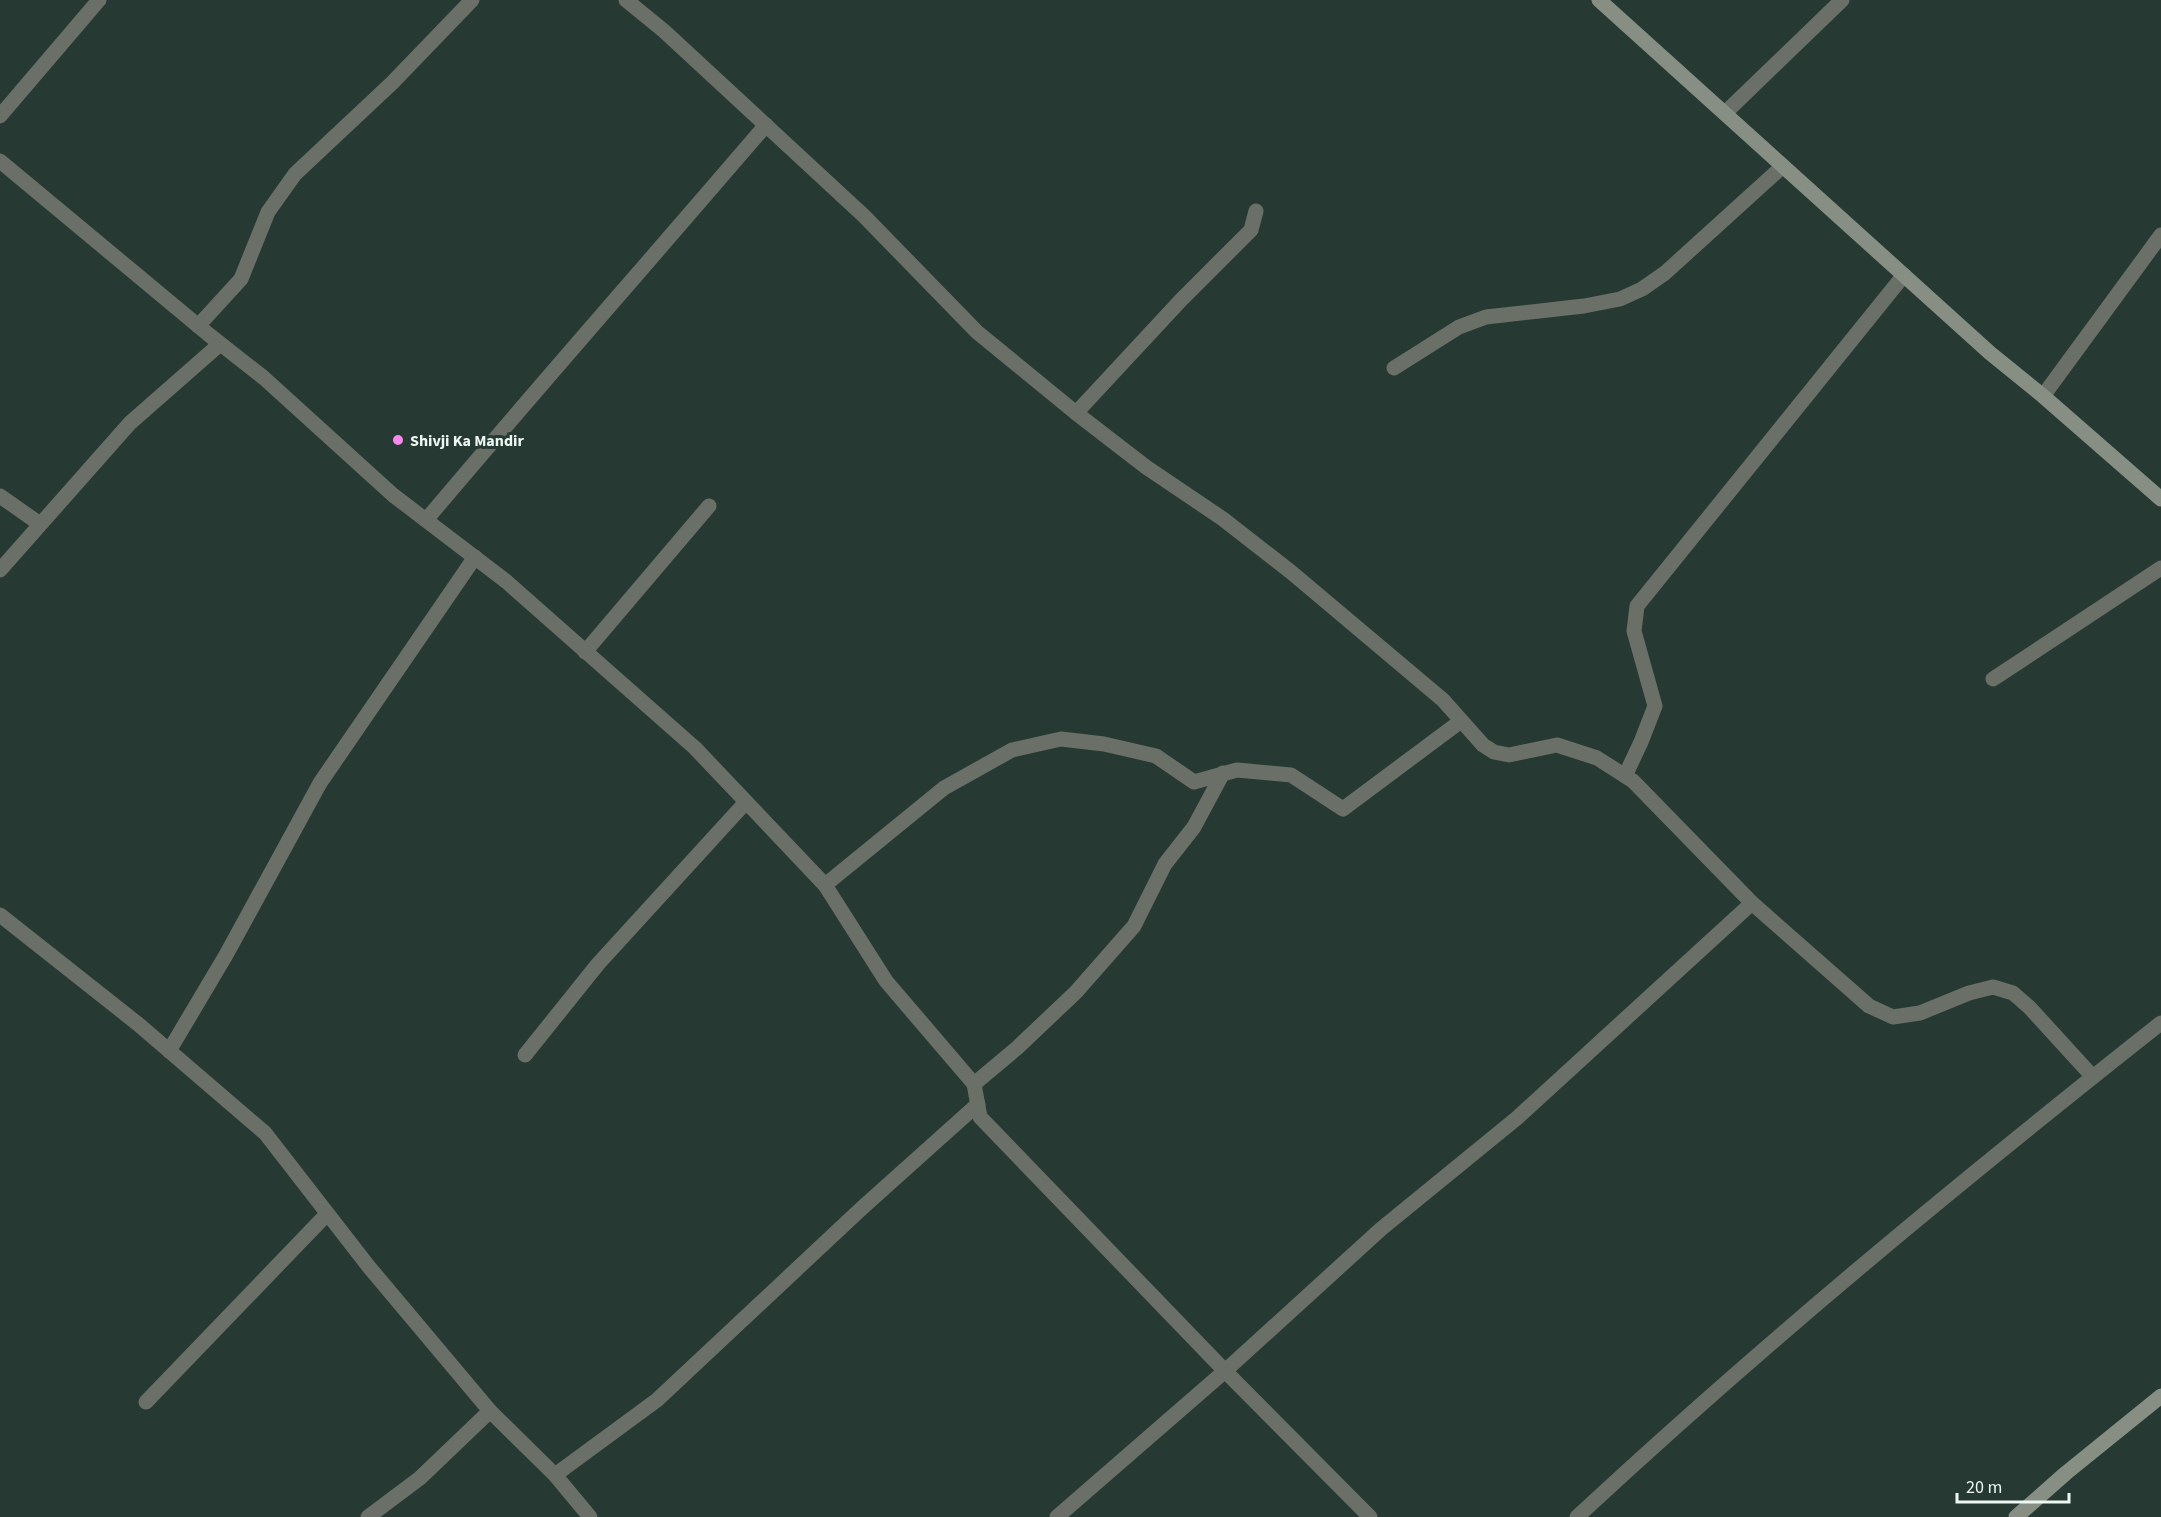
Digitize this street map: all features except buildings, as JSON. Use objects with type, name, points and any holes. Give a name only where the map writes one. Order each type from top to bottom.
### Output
[{"type":"street","points":[[0,116],[99,0]]},
{"type":"street","points":[[198,326],[241,279],[268,212],[295,174],[392,83],[472,0]]},
{"type":"street","points":[[626,0],[664,31],[864,216],[977,332],[1146,467],[1223,519],[1291,572],[1443,700],[1483,745],[1494,752],[1509,755],[1557,745],[1597,758],[1633,781],[1752,903],[1869,1006],[1893,1017],[1920,1013],[1969,993],[1993,987],[2013,993],[2030,1008],[2093,1077]]},
{"type":"street","points":[[1599,0],[1990,353],[2161,499]]},
{"type":"street","points":[[1725,113],[1842,0]]},
{"type":"street","points":[[426,520],[575,344],[668,241],[766,125]]},
{"type":"street","points":[[0,161],[264,378],[393,495],[507,582],[695,748],[825,885],[886,981],[974,1084],[980,1117],[1225,1371],[1370,1517]]},
{"type":"street","points":[[1394,368],[1459,327],[1486,317],[1584,306],[1620,299],[1642,288],[1665,273],[1783,166]]},
{"type":"street","points":[[1076,413],[1181,300],[1251,230],[1256,211]]},
{"type":"street","points":[[2043,396],[2161,235]]},
{"type":"street","points":[[1625,776],[1655,706],[1634,631],[1637,606],[1904,275]]},
{"type":"street","points":[[0,570],[130,423],[220,344]]},
{"type":"street","points":[[0,496],[40,524]]},
{"type":"street","points":[[585,652],[709,506]]},
{"type":"street","points":[[169,1051],[226,955],[320,783],[475,557]]},
{"type":"street","points":[[1993,679],[2161,568]]},
{"type":"street","points":[[825,885],[944,788],[1012,750],[1061,739],[1104,744],[1156,756],[1194,782],[1237,770],[1291,775],[1342,808],[1461,721]]},
{"type":"street","points":[[974,1084],[1017,1048],[1076,992],[1134,926],[1165,864],[1194,827],[1223,773]]},
{"type":"street","points":[[525,1055],[598,964],[746,802]]},
{"type":"street","points":[[1057,1517],[1225,1371],[1381,1230],[1517,1118],[1752,903]]},
{"type":"street","points":[[0,915],[138,1024],[265,1133],[369,1267],[490,1411],[555,1474],[590,1517]]},
{"type":"street","points":[[1577,1517],[1632,1465],[1874,1254],[2161,1023]]},
{"type":"street","points":[[555,1474],[657,1400],[862,1208],[978,1104]]},
{"type":"street","points":[[146,1402],[327,1214]]},
{"type":"street","points":[[2016,1517],[2161,1396]]},
{"type":"street","points":[[368,1517],[420,1478],[490,1411]]},
{"type":"place","name":"Shivji Ka Mandir","points":[[398,440]]}]
